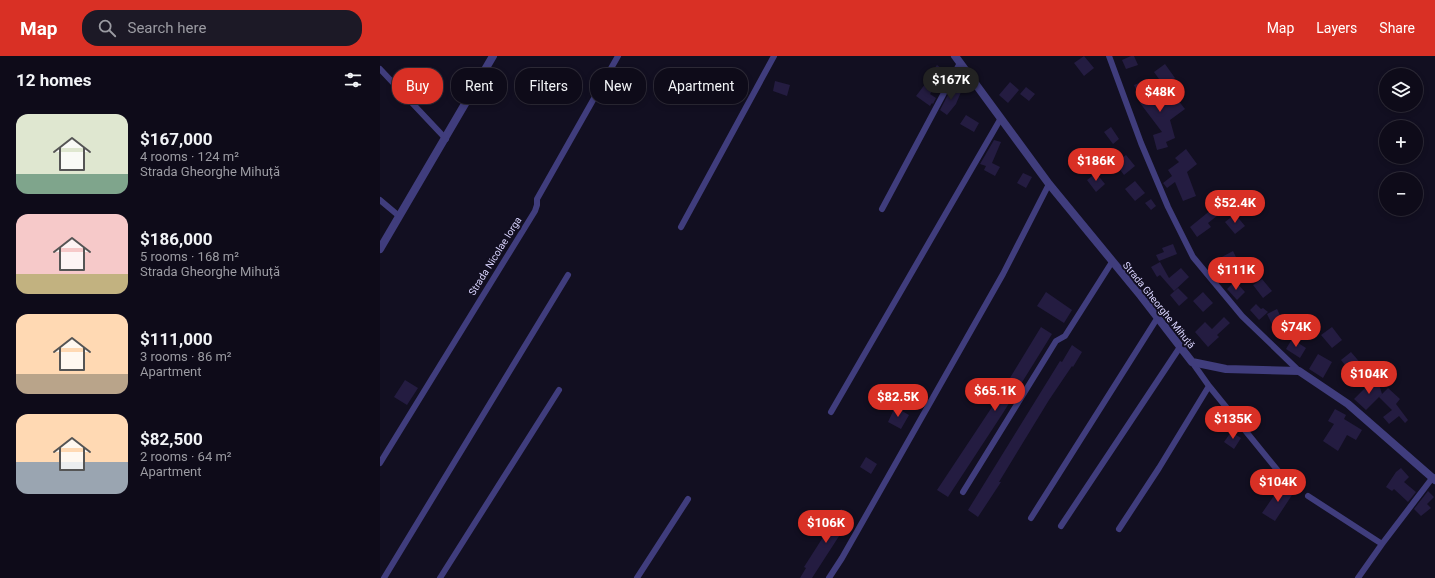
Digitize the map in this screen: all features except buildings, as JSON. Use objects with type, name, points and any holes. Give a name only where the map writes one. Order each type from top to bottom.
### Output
[{"type":"street","points":[[380,249],[446,139],[493,56]]},
{"type":"street","name":"Strada Nicolae Iorga","points":[[380,463],[535,211],[537,199],[618,56]]},
{"type":"street","points":[[681,227],[774,56]]},
{"type":"street","name":"Strada Gheorghe Mihuță","points":[[955,56],[1049,184],[1158,317],[1192,362],[1226,369],[1299,371]]},
{"type":"street","points":[[1109,56],[1141,143],[1168,207],[1193,258],[1242,316],[1299,371],[1348,404],[1434,478],[1382,544],[1358,578]]},
{"type":"street","points":[[882,209],[960,63]]},
{"type":"street","points":[[380,69],[446,139]]},
{"type":"street","points":[[831,412],[1001,118]]},
{"type":"street","points":[[829,578],[842,558],[1003,274],[1049,184]]},
{"type":"street","points":[[380,200],[399,216]]},
{"type":"street","points":[[963,492],[1056,340],[1066,336],[1112,262]]},
{"type":"street","points":[[384,578],[568,275]]},
{"type":"street","points":[[1031,518],[1158,317]]},
{"type":"street","points":[[1061,526],[1180,347]]},
{"type":"street","points":[[1192,362],[1209,386],[1283,477]]},
{"type":"street","points":[[1119,529],[1159,468],[1209,386]]},
{"type":"street","points":[[440,578],[559,390]]},
{"type":"street","points":[[1308,496],[1382,544]]},
{"type":"street","points":[[637,578],[688,499]]}]
